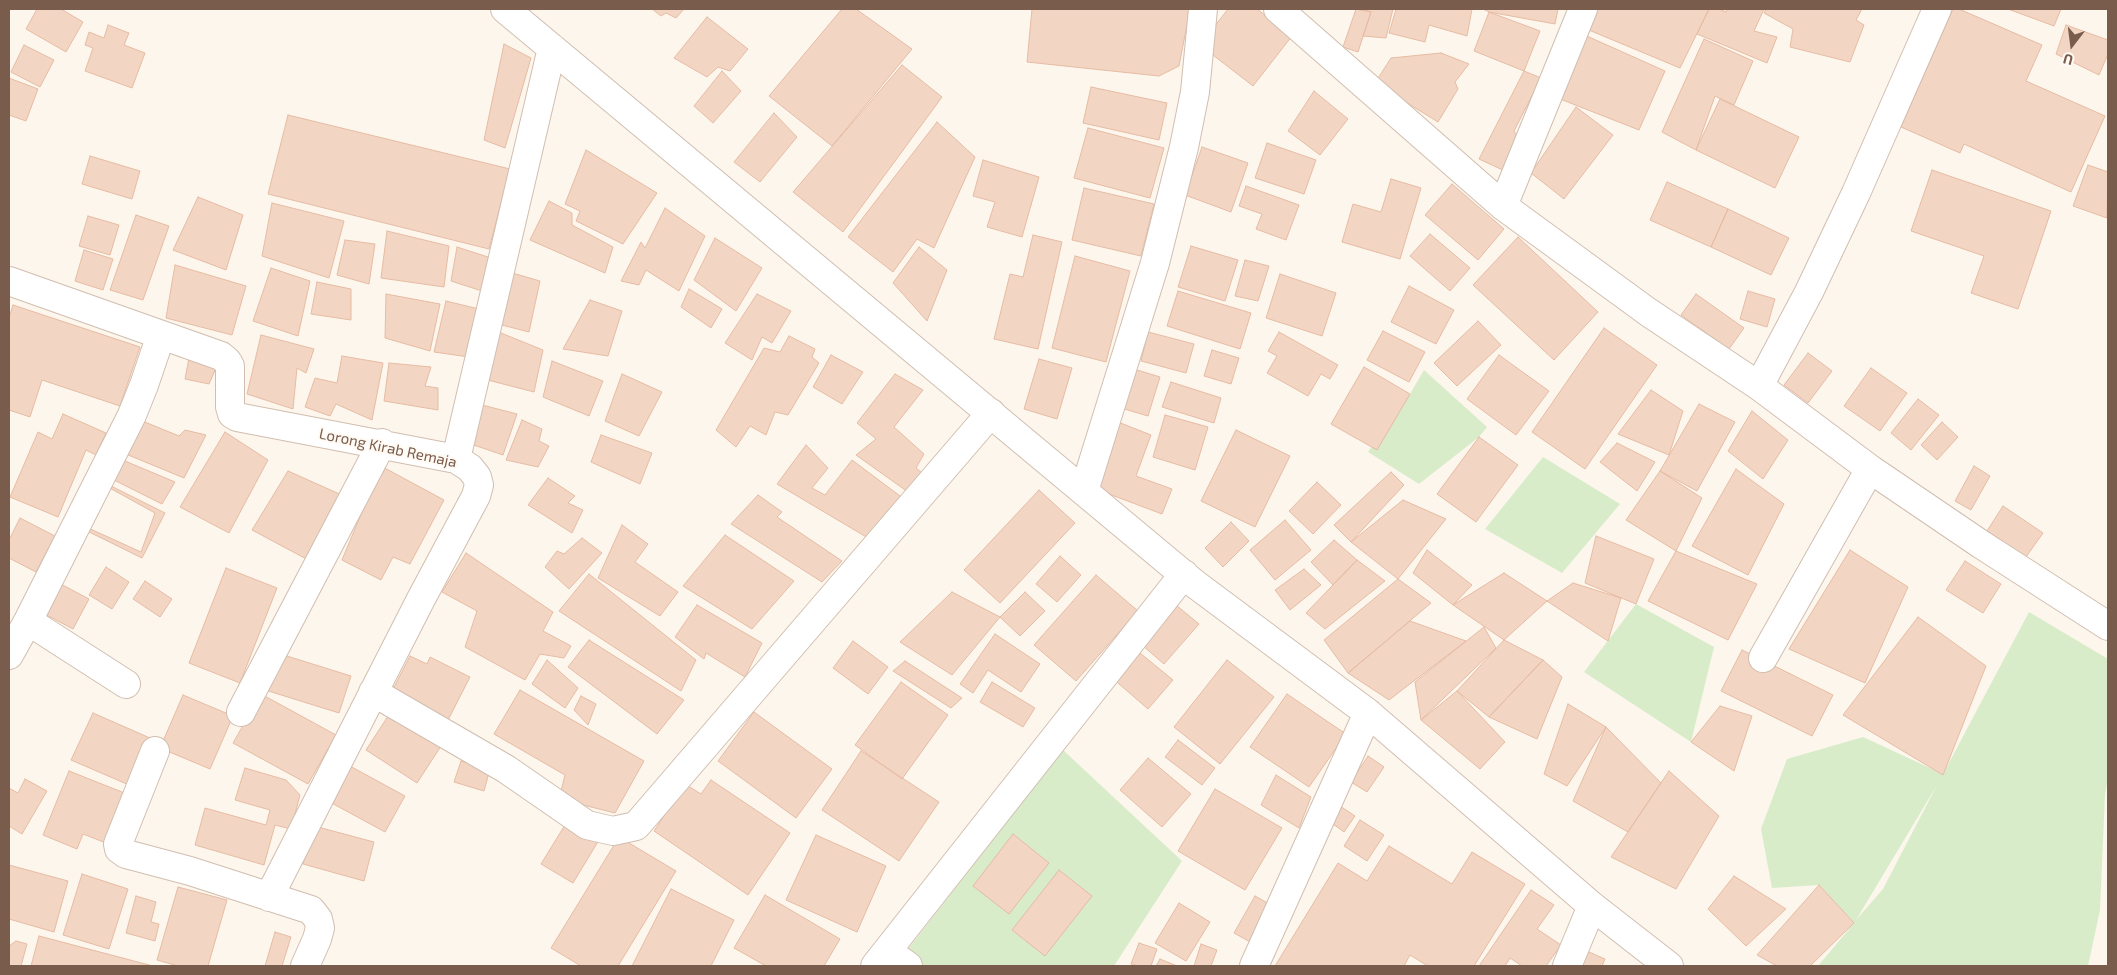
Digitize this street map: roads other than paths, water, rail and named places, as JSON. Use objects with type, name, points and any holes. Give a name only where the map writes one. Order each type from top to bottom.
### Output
[{"type":"street","points":[[505,9],[1184,574],[1368,713],[1592,906],[1670,966]]},
{"type":"street","points":[[1084,491],[1155,263],[1184,147],[1195,92],[1203,9]]},
{"type":"street","points":[[1278,9],[1503,206],[1648,312],[1759,386],[1870,469],[1982,545],[2108,626]]},
{"type":"street","points":[[1503,206],[1584,9]]},
{"type":"street","points":[[1759,386],[1809,292],[1848,209],[1936,9]]},
{"type":"street","points":[[456,459],[552,48]]},
{"type":"street","name":"Lorong Kirab Remaja","points":[[9,281],[221,356],[230,366],[230,407],[232,414],[237,417],[456,459],[470,468],[477,477],[479,485],[476,496],[373,692],[269,897]]},
{"type":"street","points":[[9,655],[132,415],[160,335]]},
{"type":"street","points":[[373,692],[506,769],[587,825],[613,831],[636,826],[991,413]]},
{"type":"street","points":[[242,712],[382,444]]},
{"type":"street","points":[[1763,658],[1870,469]]},
{"type":"street","points":[[890,961],[1184,574]]},
{"type":"street","points":[[28,621],[126,684]]},
{"type":"street","points":[[1254,966],[1368,713]]},
{"type":"street","points":[[155,751],[118,844],[119,849],[126,854],[190,871],[312,910],[318,919],[320,928],[317,940],[305,966]]},
{"type":"street","points":[[1567,966],[1592,906]]}]
